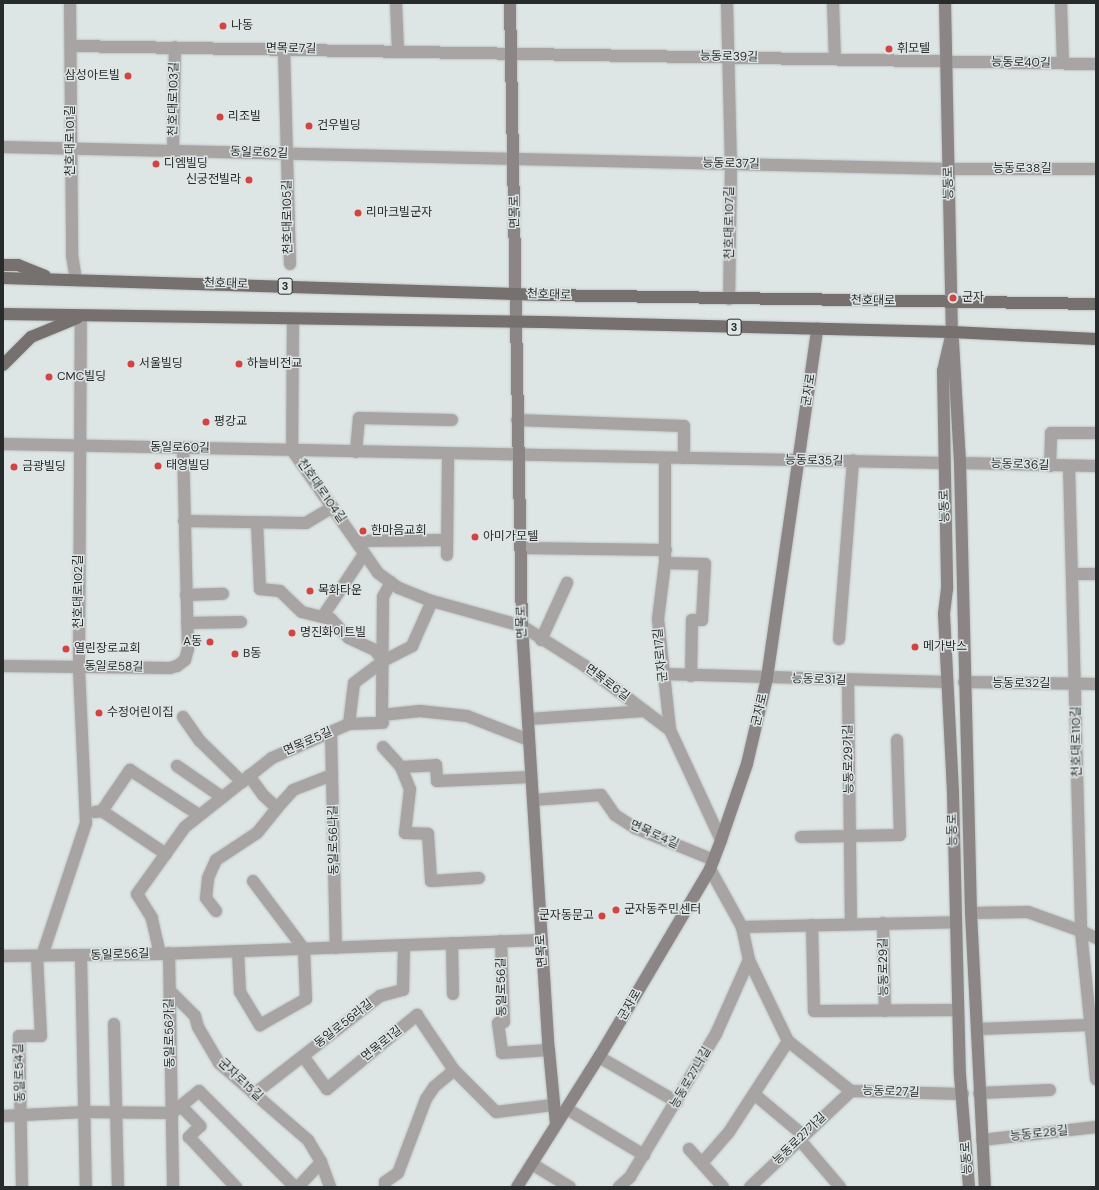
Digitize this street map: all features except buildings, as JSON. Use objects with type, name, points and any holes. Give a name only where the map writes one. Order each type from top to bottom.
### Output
[{"type":"main road","name":"면목로","points":[[510,3],[522,626],[549,1050],[556,1124]]},
{"type":"main road","name":"능동로","points":[[945,3],[952,332],[956,371],[960,463],[964,682],[971,913],[985,1187]]},
{"type":"main road","points":[[3,265],[18,265],[54,279]]},
{"type":"main road","name":"천호대로","points":[[3,278],[516,293],[1096,304]]},
{"type":"main road","name":"3","points":[[3,314],[516,322],[952,332],[1096,339]]},
{"type":"main road","points":[[3,365],[31,337],[81,316]]},
{"type":"main road","name":"군자로","points":[[518,1187],[556,1124],[600,1057],[712,864],[721,840],[747,764],[767,678],[816,329]]},
{"type":"main road","name":"능동로","points":[[952,332],[943,371],[947,682],[953,793],[955,922],[960,1075],[963,1094],[969,1187]]},
{"type":"main road","name":"능동로36길","points":[[944,463],[960,463]]},
{"type":"main road","name":"능동로32길","points":[[947,682],[964,682]]},
{"type":"street","name":"천호대로101길","points":[[70,3],[72,254],[76,279]]},
{"type":"street","points":[[396,3],[398,51]]},
{"type":"street","name":"천호대로107길","points":[[727,3],[730,57],[731,164],[729,298]]},
{"type":"street","points":[[833,3],[835,59]]},
{"type":"street","points":[[1061,3],[1063,63]]},
{"type":"street","name":"면목로7길","points":[[71,46],[511,54]]},
{"type":"street","name":"천호대로103길","points":[[173,150],[175,47]]},
{"type":"street","name":"천호대로105길","points":[[284,49],[290,264]]},
{"type":"street","name":"능동로39길","points":[[511,54],[946,61]]},
{"type":"street","name":"능동로40길","points":[[946,61],[1096,64]]},
{"type":"street","name":"동일로62길","points":[[3,147],[71,147],[514,160]]},
{"type":"street","name":"능동로37길","points":[[514,160],[949,169]]},
{"type":"street","name":"능동로38길","points":[[949,169],[1096,169]]},
{"type":"street","name":"천호대로102길","points":[[40,956],[86,823],[79,666],[81,316]]},
{"type":"street","name":"천호대로104길","points":[[293,319],[292,450],[378,573],[391,582],[432,601],[522,626]]},
{"type":"street","points":[[356,452],[359,418],[452,420]]},
{"type":"street","points":[[518,420],[684,426],[684,458]]},
{"type":"street","points":[[1050,466],[1051,433],[1096,433]]},
{"type":"street","name":"동일로60길","points":[[3,444],[518,455]]},
{"type":"street","name":"동일로58길","points":[[3,666],[176,667],[187,656],[183,448]]},
{"type":"street","points":[[447,555],[448,454]]},
{"type":"street","name":"능동로35길","points":[[518,455],[944,463]]},
{"type":"street","name":"군자로17길","points":[[665,458],[666,550],[658,619],[670,730],[721,840]]},
{"type":"street","points":[[839,639],[853,461]]},
{"type":"street","name":"능동로36길","points":[[960,463],[1096,466]]},
{"type":"street","name":"천호대로110길","points":[[1070,466],[1082,931],[1096,1079]]},
{"type":"street","points":[[184,521],[308,523],[333,507]]},
{"type":"street","points":[[257,523],[259,587],[263,590],[280,591],[302,612],[323,616],[341,626],[351,639],[375,650],[383,661]]},
{"type":"street","points":[[356,541],[447,540]]},
{"type":"street","points":[[520,548],[666,550]]},
{"type":"street","points":[[323,616],[364,554]]},
{"type":"street","points":[[665,563],[705,564],[702,620],[692,620],[691,676]]},
{"type":"street","points":[[1072,574],[1096,574]]},
{"type":"street","points":[[382,719],[383,596],[391,582]]},
{"type":"street","points":[[541,640],[567,582]]},
{"type":"street","points":[[186,595],[223,594]]},
{"type":"street","points":[[350,724],[354,683],[383,661],[412,646],[432,601]]},
{"type":"street","points":[[187,623],[241,622]]},
{"type":"street","name":"면목로6길","points":[[522,626],[541,640],[585,666],[670,730]]},
{"type":"street","name":"능동로31길","points":[[663,674],[848,681],[947,682]]},
{"type":"street","name":"능동로29가길","points":[[848,681],[851,924]]},
{"type":"street","name":"능동로32길","points":[[964,682],[1096,684]]},
{"type":"street","name":"면목로5길","points":[[165,954],[152,918],[137,894],[185,828],[199,815],[272,758],[350,724],[420,711],[467,716],[529,740]]},
{"type":"street","points":[[528,720],[645,711]]},
{"type":"street","points":[[183,717],[200,741],[277,808]]},
{"type":"street","name":"동일로56나길","points":[[331,732],[336,948]]},
{"type":"street","points":[[801,837],[900,835],[897,740]]},
{"type":"street","points":[[383,747],[401,767],[410,789],[405,833],[428,834],[431,881],[479,878]]},
{"type":"street","points":[[401,767],[436,765],[437,781],[531,777]]},
{"type":"street","points":[[177,766],[222,798]]},
{"type":"street","points":[[102,811],[130,770],[199,815]]},
{"type":"street","points":[[216,911],[206,898],[208,878],[216,860],[257,833],[293,790],[332,775]]},
{"type":"street","name":"면목로4길","points":[[533,800],[600,795],[615,815],[635,828],[712,864]]},
{"type":"street","points":[[86,812],[102,811],[166,854]]},
{"type":"street","name":"능동로27길","points":[[712,864],[742,927],[748,960],[788,1041],[851,1090],[963,1094]]},
{"type":"street","points":[[238,951],[240,992],[260,1024],[306,999],[304,949],[253,881]]},
{"type":"street","points":[[971,913],[1028,912],[1082,931],[1096,938]]},
{"type":"street","name":"능동로29길","points":[[742,927],[955,922]]},
{"type":"street","name":"능동로29길","points":[[883,923],[885,1011]]},
{"type":"street","points":[[812,925],[814,1011],[958,1010]]},
{"type":"street","name":"동일로56길","points":[[3,956],[165,954],[542,940]]},
{"type":"street","name":"동일로56길","points":[[501,941],[504,1022],[498,1023],[502,1053],[549,1050]]},
{"type":"street","points":[[452,943],[453,994]]},
{"type":"street","name":"동일로56라길","points":[[254,1094],[380,996],[404,990],[404,945]]},
{"type":"street","name":"동일로56가길","points":[[165,954],[170,991],[177,1110],[174,1187]]},
{"type":"street","name":"동일로54길","points":[[21,1116],[19,1036],[41,1036],[40,956]]},
{"type":"street","points":[[81,956],[86,1187]]},
{"type":"street","name":"능동로27나길","points":[[619,1187],[630,1177],[644,1155],[677,1102],[716,1034],[748,960]]},
{"type":"street","name":"군자로15길","points":[[170,991],[196,1016],[198,1027],[219,1063],[308,1140],[321,1162],[330,1187]]},
{"type":"street","name":"면목로1길","points":[[303,1056],[327,1089],[417,1015],[454,1070],[496,1112],[553,1105]]},
{"type":"street","points":[[977,1029],[1091,1021]]},
{"type":"street","points":[[114,1024],[118,1187]]},
{"type":"street","points":[[702,1162],[729,1132],[788,1041]]},
{"type":"street","points":[[600,1057],[677,1102]]},
{"type":"street","points":[[385,1187],[385,1182],[398,1173],[426,1099],[434,1087],[454,1070]]},
{"type":"street","name":"능동로27가길","points":[[756,1185],[801,1137],[851,1090]]},
{"type":"street","points":[[979,1093],[1050,1090]]},
{"type":"street","points":[[236,1187],[189,1137],[200,1126],[177,1110],[199,1091],[296,1187],[321,1162]]},
{"type":"street","points":[[754,1094],[801,1137],[840,1187]]},
{"type":"street","points":[[567,1109],[644,1155]]},
{"type":"street","name":"동일로54길","points":[[3,1116],[177,1110]]},
{"type":"street","points":[[21,1116],[22,1187]]},
{"type":"street","name":"능동로28길","points":[[982,1140],[1096,1127]]},
{"type":"street","points":[[689,1149],[723,1187]]},
{"type":"street","points":[[532,1164],[570,1187]]},
{"type":"place","name":"나동","points":[[223,26]]},
{"type":"place","name":"휘모텔","points":[[889,49]]},
{"type":"place","name":"삼성아트빌","points":[[128,76]]},
{"type":"place","name":"리조빌","points":[[220,117]]},
{"type":"place","name":"건우빌딩","points":[[309,126]]},
{"type":"place","name":"디엠빌딩","points":[[156,164]]},
{"type":"place","name":"신궁전빌라","points":[[249,180]]},
{"type":"place","name":"리마크빌군자","points":[[358,213]]},
{"type":"place","name":"군자","points":[[953,298]]},
{"type":"place","name":"서울빌딩","points":[[131,364]]},
{"type":"place","name":"하늘비전교","points":[[239,364]]},
{"type":"place","name":"CMC빌딩","points":[[49,377]]},
{"type":"place","name":"평강교","points":[[206,422]]},
{"type":"place","name":"태영빌딩","points":[[158,466]]},
{"type":"place","name":"금광빌딩","points":[[14,467]]},
{"type":"place","name":"한마음교회","points":[[363,531]]},
{"type":"place","name":"아미가모텔","points":[[475,537]]},
{"type":"place","name":"목화타운","points":[[310,591]]},
{"type":"place","name":"명진화이트빌","points":[[292,633]]},
{"type":"place","name":"A동","points":[[210,642]]},
{"type":"place","name":"메가박스","points":[[915,647]]},
{"type":"place","name":"열린장로교회","points":[[66,649]]},
{"type":"place","name":"B동","points":[[235,654]]},
{"type":"place","name":"수정어린이집","points":[[99,713]]},
{"type":"place","name":"군자동주민센터","points":[[616,910]]},
{"type":"place","name":"군자동문고","points":[[602,916]]}]
